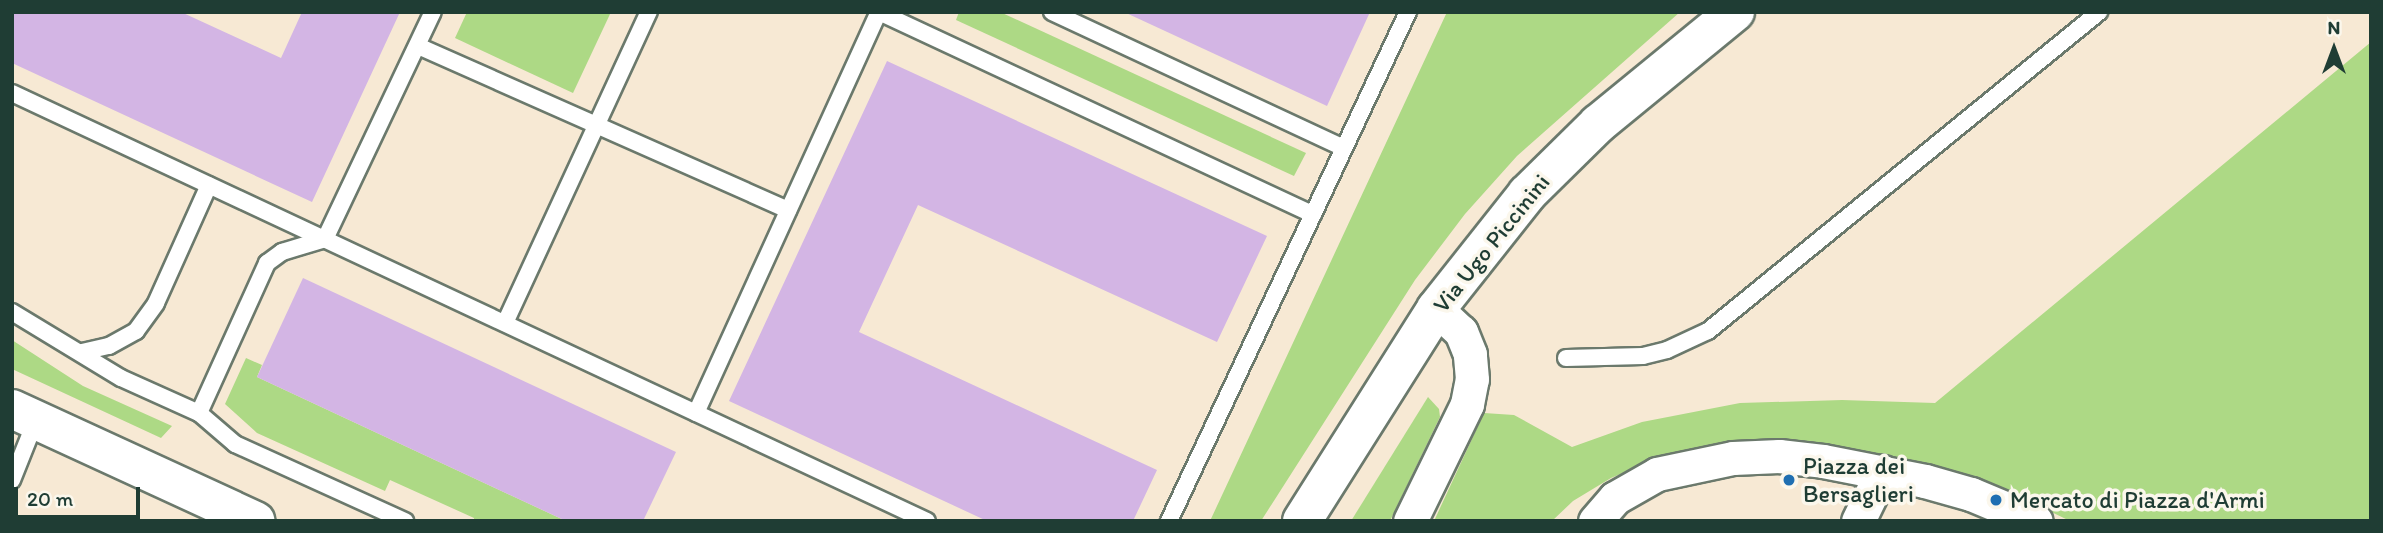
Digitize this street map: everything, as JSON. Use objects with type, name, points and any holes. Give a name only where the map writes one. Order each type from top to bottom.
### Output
[{"type":"main road","name":"Via Ugo Piccinini","points":[[1301,521],[1436,309],[1501,225],[1556,163],[1598,124],[1735,12]]},
{"type":"main road","points":[[24,414],[255,521]]},
{"type":"street","points":[[1410,521],[1470,391],[1471,365],[1466,343],[1452,321],[1436,309]]},
{"type":"street","points":[[1595,521],[1615,498],[1657,474],[1732,458],[1779,456],[1882,472],[1971,494],[2036,521]]},
{"type":"street","points":[[1858,521],[1882,472]]},
{"type":"lane","points":[[199,413],[267,263],[282,252],[326,239],[433,12]]},
{"type":"lane","points":[[505,323],[649,12]]},
{"type":"lane","points":[[696,413],[879,12],[1313,214]]},
{"type":"lane","points":[[1052,12],[1344,148]]},
{"type":"lane","points":[[1169,521],[1408,12]]},
{"type":"lane","points":[[1566,358],[1643,356],[1667,350],[1708,331],[2099,12]]},
{"type":"lane","points":[[418,46],[789,210]]},
{"type":"lane","points":[[12,93],[927,521]]},
{"type":"lane","points":[[82,352],[109,346],[136,331],[156,303],[209,185]]},
{"type":"lane","points":[[12,312],[121,378],[199,413],[235,444],[405,521]]},
{"type":"lane","points":[[12,480],[24,414]]},
{"type":"green space","points":[[467,12],[611,12],[573,93],[455,38]]},
{"type":"green space","points":[[959,12],[1000,12],[1306,153],[1294,176],[956,20]]},
{"type":"green space","points":[[1447,12],[1680,12],[1517,156],[1465,214],[1415,280],[1261,521],[1210,521]]},
{"type":"green space","points":[[2371,42],[2371,521],[2070,521],[2039,506],[1712,446],[1661,457],[1611,478],[1573,501],[1552,521],[1434,521],[1484,413],[1514,415],[1572,447],[1642,422],[1740,403],[1842,400],[1935,403]]},
{"type":"green space","points":[[12,340],[83,386],[172,426],[161,438],[12,369]]},
{"type":"green space","points":[[246,358],[262,365],[257,377],[566,521],[474,521],[474,518],[390,480],[385,491],[257,433],[225,404]]},
{"type":"green space","points":[[1428,397],[1439,409],[1440,417],[1390,521],[1351,521]]},
{"type":"building","points":[[12,12],[181,12],[281,58],[302,12],[400,12],[312,202],[12,63]]},
{"type":"building","points":[[1124,12],[1370,12],[1327,106]]},
{"type":"building","points":[[887,61],[1267,236],[1217,342],[918,205],[859,332],[1157,470],[1133,521],[987,521],[729,401]]},
{"type":"building","points":[[303,278],[676,452],[643,521],[566,521],[257,377]]},
{"type":"place","name":"Piazza dei Bersaglieri","points":[[1789,480]]},
{"type":"place","name":"Mercato di Piazza d'Armi","points":[[1996,500]]}]
